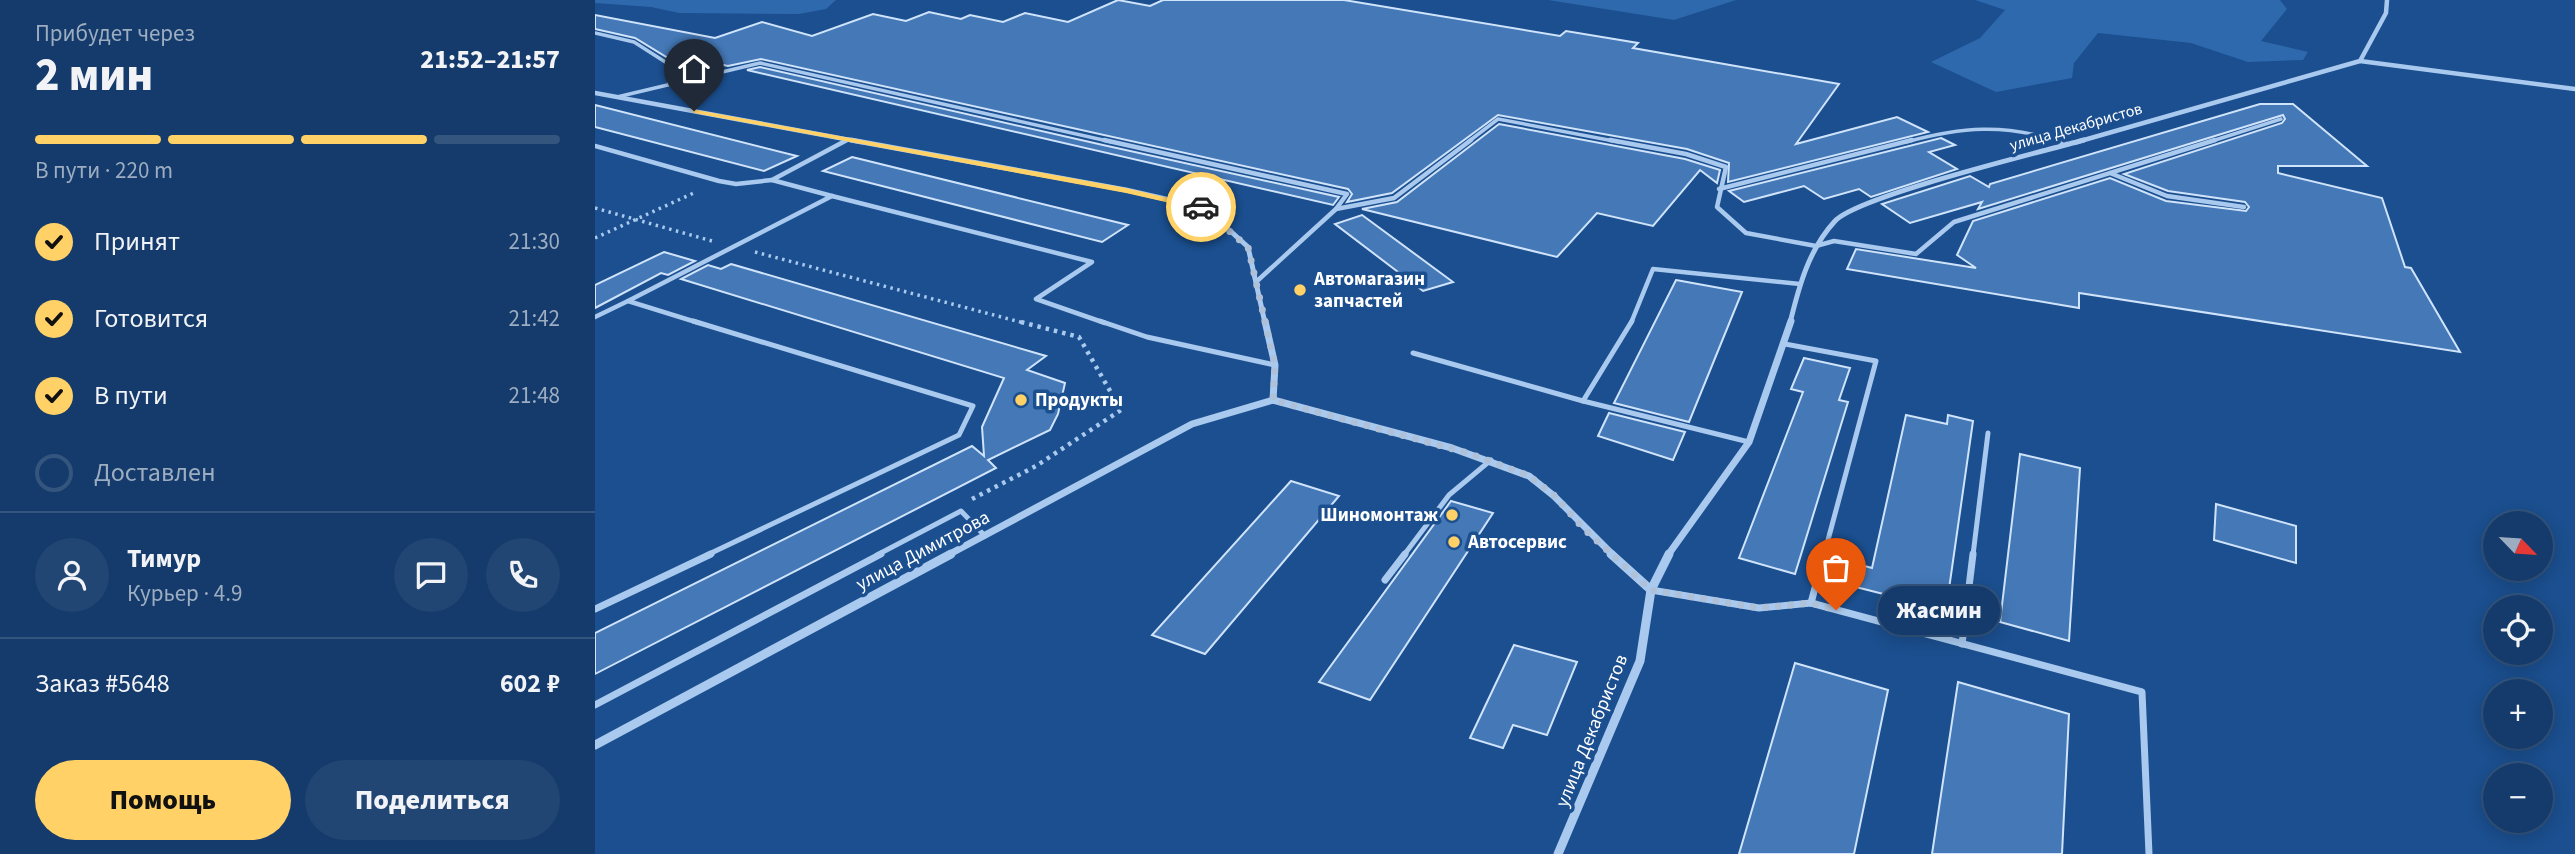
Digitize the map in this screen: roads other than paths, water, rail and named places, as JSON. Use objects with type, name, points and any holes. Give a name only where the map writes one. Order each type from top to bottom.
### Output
[{"type":"street","points":[[2360,61],[2386,13],[2387,0]]},
{"type":"street","name":"улица Декабристов","points":[[1558,854],[1640,661],[1651,590],[1669,553],[1749,442],[1785,344],[1800,284],[1816,246],[1837,218],[1883,197],[2360,61],[2575,89]]},
{"type":"street","points":[[595,93],[1126,190],[1205,208],[1248,247],[1275,365],[1273,400],[1491,460],[1529,476],[1555,496],[1583,528],[1651,590]]},
{"type":"street","name":"улица Димитрова","points":[[595,745],[1192,424],[1273,400]]},
{"type":"lane","points":[[595,33],[643,46],[670,65],[669,83]]},
{"type":"lane","points":[[617,97],[760,63],[1347,194],[1336,209],[1256,282]]},
{"type":"lane","points":[[1336,209],[1394,198],[1498,119],[1686,154],[1726,167],[1726,175],[1719,189],[1717,208],[1746,233],[1816,246],[1834,241],[1916,254],[1954,222],[2281,119]]},
{"type":"lane","points":[[1719,189],[1951,130],[2006,128],[2041,135],[2067,144]]},
{"type":"lane","points":[[772,180],[848,139]]},
{"type":"lane","points":[[595,146],[719,181],[736,184],[772,180],[1092,262],[1036,299],[1147,337],[1275,365]]},
{"type":"lane","points":[[2111,173],[2167,196],[2244,206]]},
{"type":"lane","points":[[595,317],[832,196]]},
{"type":"lane","points":[[1583,401],[1634,318],[1653,269],[1800,284]]},
{"type":"lane","points":[[595,610],[959,435],[973,406],[628,301]]},
{"type":"lane","points":[[1785,344],[1876,361],[1811,603]]},
{"type":"lane","points":[[1413,354],[1583,401],[1749,442]]},
{"type":"lane","points":[[1962,644],[1988,433]]},
{"type":"lane","points":[[1385,580],[1448,495],[1491,460]]},
{"type":"lane","points":[[595,705],[961,511],[985,536]]},
{"type":"lane","points":[[1651,590],[1759,608],[1811,603],[2142,692],[2149,854]]},
{"type":"place","name":"Автомагазин запчастей","points":[[1300,290]]},
{"type":"place","name":"Продукты","points":[[1021,400]]},
{"type":"place","name":"Шиномонтаж","points":[[1452,515]]},
{"type":"place","name":"Автосервис","points":[[1454,542]]},
{"type":"place","name":"Жасмин","points":[[1836,610]]}]
